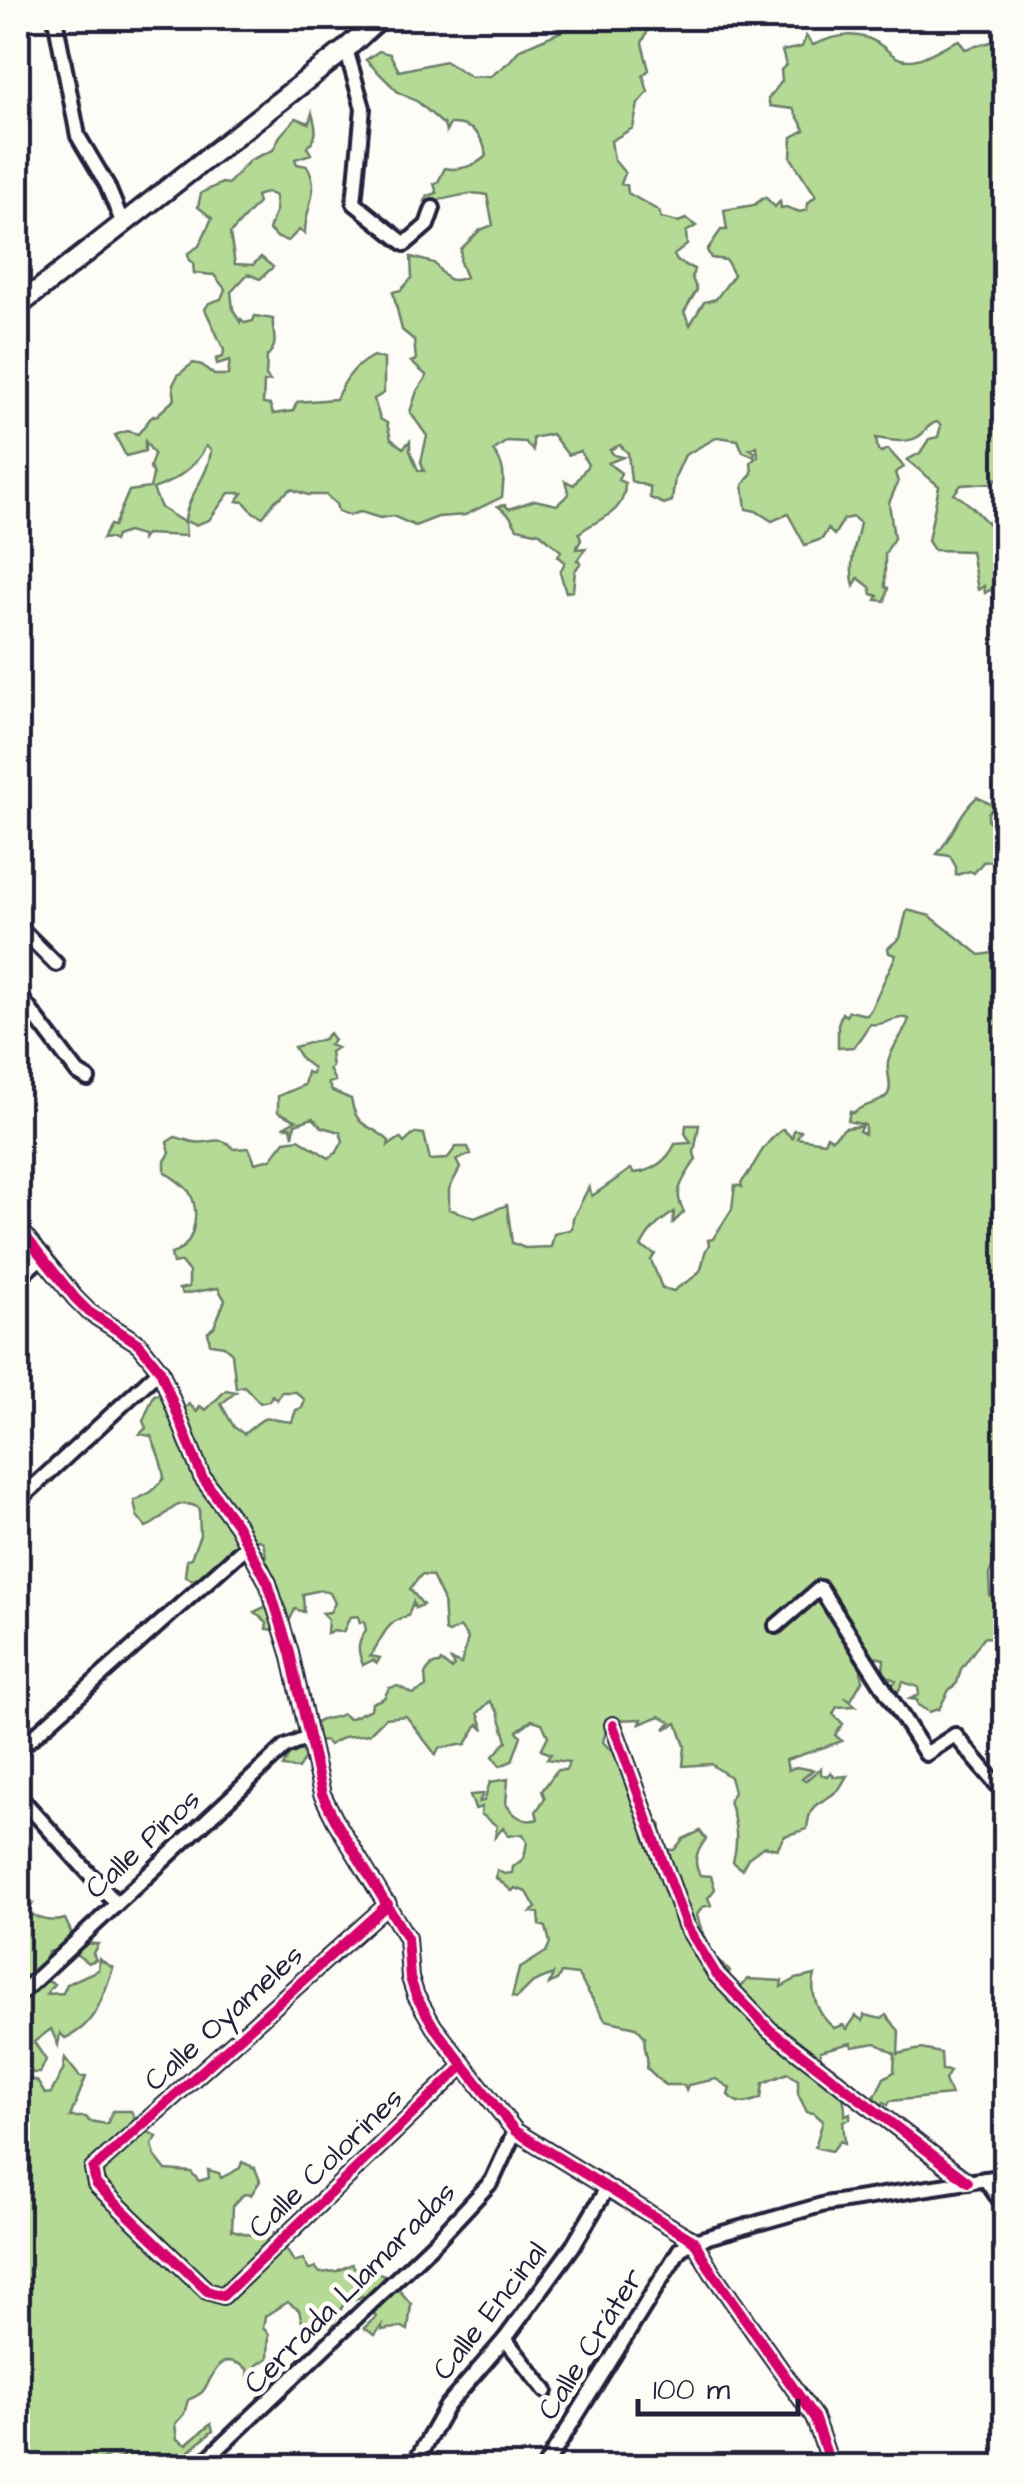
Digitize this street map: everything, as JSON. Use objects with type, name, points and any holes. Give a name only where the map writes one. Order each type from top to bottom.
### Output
[{"type":"main road","points":[[18,306],[346,49],[368,21]]},
{"type":"street","points":[[55,18],[78,136],[107,186],[123,224]]},
{"type":"street","points":[[346,49],[363,108],[354,203],[406,244],[427,225],[433,208]]},
{"type":"street","points":[[18,926],[56,964]]},
{"type":"street","points":[[18,994],[78,1073],[88,1079]]},
{"type":"street","points":[[18,1226],[82,1305],[139,1344],[160,1370],[202,1477],[248,1545],[268,1583],[290,1653],[322,1794],[407,1938],[410,1978],[416,1996],[514,2131],[694,2241],[814,2416],[831,2466]]},
{"type":"street","points":[[18,1278],[43,1256]]},
{"type":"street","points":[[18,1500],[160,1370]]},
{"type":"street","points":[[18,1750],[248,1545]]},
{"type":"street","points":[[776,1626],[820,1588],[926,1754],[956,1735],[1006,1795]]},
{"type":"street","points":[[613,1725],[686,1925],[716,1974],[770,2030],[968,2182]]},
{"type":"street","name":"Calle Pinos","points":[[18,1996],[285,1746],[308,1738]]},
{"type":"street","points":[[18,1796],[116,1903]]},
{"type":"street","name":"Calle Oyameles","points":[[223,2296],[207,2291],[96,2184],[93,2169],[388,1904]]},
{"type":"street","name":"Calle Colorines","points":[[223,2296],[464,2066]]},
{"type":"street","name":"Cerrada Llamaradas","points":[[200,2466],[435,2242],[492,2181],[514,2131]]},
{"type":"street","points":[[694,2241],[825,2204],[1006,2176]]},
{"type":"street","points":[[985,2179],[1006,2209]]},
{"type":"street","name":"Calle Encinal","points":[[414,2466],[447,2406],[505,2339],[573,2246],[607,2188]]},
{"type":"street","name":"Calle Cráter","points":[[545,2466],[680,2249],[694,2241]]},
{"type":"street","points":[[505,2339],[546,2390]]},
{"type":"green space","points":[[593,18],[654,18],[642,43],[649,70],[643,75],[648,92],[638,104],[633,128],[611,141],[614,160],[625,173],[621,184],[627,185],[628,193],[659,211],[661,218],[678,222],[686,219],[696,226],[686,232],[687,245],[674,255],[677,261],[694,269],[692,278],[697,290],[684,312],[690,325],[704,302],[716,299],[734,275],[726,260],[711,258],[707,250],[721,230],[727,230],[724,210],[754,205],[765,197],[775,207],[780,201],[781,208],[800,212],[807,210],[816,196],[791,158],[792,137],[805,130],[793,109],[770,106],[768,99],[782,81],[781,70],[786,65],[782,51],[802,47],[806,36],[813,45],[839,36],[865,37],[905,60],[921,58],[959,40],[965,49],[998,40],[1005,43],[1005,472],[992,483],[961,485],[954,494],[1005,535],[1005,596],[990,590],[985,593],[984,586],[978,590],[971,551],[934,550],[928,541],[939,486],[907,460],[920,453],[929,439],[938,437],[941,425],[937,422],[913,439],[876,438],[878,450],[888,449],[904,467],[895,473],[898,482],[889,503],[894,538],[885,554],[885,601],[876,600],[878,596],[858,578],[854,586],[852,562],[860,523],[853,517],[844,519],[834,535],[828,529],[822,539],[805,545],[788,514],[772,521],[746,509],[743,485],[752,473],[757,446],[750,449],[754,456],[743,452],[738,440],[718,437],[685,455],[675,477],[672,501],[664,504],[650,498],[650,487],[631,481],[628,453],[620,445],[610,450],[623,457],[608,463],[621,473],[618,480],[625,483],[624,494],[610,514],[579,533],[581,540],[576,549],[586,548],[577,560],[581,562],[575,571],[573,591],[566,592],[560,572],[565,562],[558,556],[561,551],[540,533],[517,528],[498,506],[509,509],[535,500],[557,505],[569,494],[565,481],[574,485],[588,465],[580,451],[568,455],[552,434],[533,438],[533,451],[525,442],[507,441],[493,451],[503,473],[502,497],[465,515],[438,517],[415,526],[393,516],[380,518],[361,512],[348,515],[338,511],[326,495],[308,495],[291,489],[263,517],[237,501],[243,493],[229,493],[209,520],[195,525],[185,521],[209,460],[211,450],[206,446],[184,473],[153,489],[161,508],[185,523],[186,536],[146,534],[142,540],[141,536],[127,532],[114,541],[102,539],[110,525],[114,526],[129,491],[150,488],[153,475],[150,467],[154,454],[145,441],[145,451],[126,456],[115,435],[127,431],[138,434],[153,415],[175,399],[173,385],[178,375],[193,363],[214,375],[228,375],[230,360],[217,364],[216,359],[223,357],[224,350],[205,309],[221,299],[225,289],[214,275],[194,273],[189,260],[188,253],[199,246],[212,218],[198,207],[201,193],[228,184],[250,160],[273,150],[296,118],[309,123],[312,113],[316,132],[307,147],[311,154],[295,159],[297,164],[307,166],[313,184],[305,234],[299,230],[288,241],[278,238],[269,230],[276,210],[275,196],[267,192],[256,196],[258,203],[230,234],[235,264],[253,265],[261,257],[273,267],[260,279],[248,274],[231,292],[233,309],[240,322],[253,321],[255,316],[273,319],[275,342],[267,356],[266,376],[270,381],[264,382],[263,404],[270,405],[273,414],[293,411],[297,402],[336,399],[360,364],[373,356],[384,359],[384,393],[374,399],[380,419],[387,423],[391,439],[403,448],[410,441],[418,470],[424,471],[421,462],[427,436],[410,412],[427,376],[411,362],[416,360],[414,340],[402,330],[393,292],[401,290],[412,278],[411,257],[434,263],[450,280],[466,277],[460,262],[461,249],[480,230],[493,225],[487,195],[425,201],[437,193],[434,184],[445,168],[467,167],[486,156],[476,132],[450,124],[446,132],[444,125],[418,102],[398,92],[366,60],[379,51],[390,54],[399,71],[445,61],[471,77],[491,76],[520,49]]},
{"type":"green space","points":[[977,797],[995,806],[988,813],[988,821],[1002,826],[1005,823],[1005,863],[983,862],[974,873],[956,875],[950,856],[937,854]]},
{"type":"green space","points":[[907,910],[930,916],[980,955],[999,952],[1005,961],[1006,1541],[1001,1543],[989,1575],[990,1596],[1005,1611],[1005,1638],[994,1647],[999,1638],[984,1637],[939,1709],[929,1712],[917,1700],[910,1699],[919,1695],[918,1687],[903,1682],[896,1696],[889,1688],[896,1681],[883,1673],[884,1659],[866,1655],[863,1679],[851,1700],[845,1697],[856,1706],[837,1707],[833,1714],[843,1724],[835,1735],[842,1741],[786,1760],[788,1770],[813,1770],[802,1779],[805,1781],[821,1768],[821,1774],[827,1776],[831,1772],[834,1777],[847,1776],[838,1790],[814,1807],[807,1829],[784,1836],[777,1849],[764,1846],[748,1858],[742,1869],[733,1862],[736,1839],[729,1801],[734,1792],[730,1777],[711,1764],[683,1766],[685,1746],[677,1723],[664,1729],[671,1722],[660,1716],[640,1724],[642,1719],[615,1720],[603,1742],[620,1756],[645,1811],[661,1824],[658,1849],[674,1850],[683,1839],[700,1831],[706,1839],[696,1865],[700,1875],[711,1876],[715,1889],[708,1898],[711,1905],[702,1907],[697,1915],[709,1946],[730,1971],[724,1981],[735,1993],[748,1979],[782,1981],[781,1987],[815,1975],[813,1990],[817,2004],[834,2028],[843,2025],[847,2029],[856,2016],[863,2021],[864,2015],[882,2019],[886,2015],[899,2031],[898,2054],[921,2049],[941,2053],[942,2070],[950,2071],[945,2080],[951,2095],[890,2101],[888,2105],[884,2102],[883,2111],[872,2102],[884,2078],[894,2072],[895,2054],[876,2043],[852,2047],[851,2043],[820,2051],[820,2063],[841,2092],[845,2115],[850,2113],[850,2119],[843,2121],[845,2143],[840,2141],[832,2151],[815,2147],[823,2121],[807,2112],[798,2094],[798,2080],[788,2073],[763,2083],[761,2098],[747,2103],[732,2099],[728,2095],[730,2088],[716,2079],[688,2085],[686,2090],[684,2085],[665,2085],[647,2068],[645,2037],[636,2027],[605,2020],[578,1975],[561,1973],[549,1984],[553,1974],[533,1982],[517,1998],[512,1997],[519,1969],[546,1952],[550,1943],[546,1927],[540,1925],[539,1913],[531,1912],[536,1908],[527,1892],[515,1888],[512,1891],[496,1878],[497,1870],[512,1873],[524,1858],[527,1842],[523,1834],[508,1836],[503,1828],[495,1837],[497,1826],[481,1814],[482,1807],[475,1809],[470,1795],[483,1794],[479,1802],[484,1801],[490,1782],[508,1779],[509,1808],[524,1819],[538,1819],[536,1812],[545,1798],[542,1791],[557,1770],[566,1770],[569,1762],[547,1759],[551,1754],[541,1750],[548,1736],[542,1723],[532,1720],[517,1731],[521,1736],[512,1761],[500,1766],[493,1756],[507,1741],[498,1712],[490,1701],[478,1713],[484,1730],[478,1724],[466,1744],[439,1748],[436,1755],[406,1716],[385,1718],[369,1734],[344,1737],[329,1745],[325,1741],[315,1742],[298,1769],[283,1767],[291,1751],[294,1753],[294,1732],[311,1731],[320,1720],[342,1714],[349,1719],[371,1709],[372,1703],[384,1698],[389,1688],[398,1686],[413,1694],[426,1687],[425,1674],[441,1661],[451,1669],[451,1660],[461,1664],[468,1638],[460,1627],[445,1631],[443,1599],[432,1576],[421,1575],[410,1589],[423,1605],[415,1608],[413,1602],[408,1616],[389,1627],[370,1656],[380,1658],[377,1663],[373,1660],[363,1665],[359,1647],[366,1630],[364,1621],[360,1623],[358,1616],[350,1617],[343,1632],[327,1633],[328,1619],[322,1613],[330,1612],[335,1603],[330,1593],[320,1590],[303,1594],[304,1612],[295,1609],[283,1634],[290,1627],[290,1638],[283,1641],[276,1638],[277,1630],[266,1629],[267,1623],[254,1612],[271,1604],[278,1585],[275,1582],[268,1587],[253,1570],[257,1565],[249,1563],[266,1556],[263,1542],[259,1540],[236,1550],[206,1577],[192,1580],[185,1576],[187,1559],[191,1558],[200,1535],[199,1508],[176,1506],[146,1527],[137,1516],[134,1501],[151,1492],[164,1478],[151,1436],[140,1434],[146,1428],[143,1421],[154,1395],[171,1392],[182,1401],[182,1411],[189,1404],[197,1412],[200,1406],[206,1410],[226,1390],[236,1392],[221,1404],[234,1427],[244,1434],[265,1419],[292,1422],[305,1400],[296,1392],[281,1392],[277,1400],[272,1395],[269,1401],[260,1403],[244,1386],[236,1388],[232,1353],[224,1346],[210,1344],[208,1332],[225,1300],[218,1288],[183,1294],[179,1289],[189,1287],[189,1272],[181,1262],[173,1264],[171,1254],[190,1238],[195,1211],[188,1190],[165,1172],[170,1153],[167,1142],[175,1137],[199,1143],[220,1141],[234,1149],[249,1148],[255,1163],[271,1159],[285,1141],[299,1139],[329,1158],[343,1141],[340,1132],[322,1127],[313,1118],[295,1124],[293,1136],[291,1127],[283,1127],[296,1120],[278,1112],[278,1096],[304,1085],[307,1072],[312,1074],[313,1068],[294,1047],[324,1039],[329,1033],[334,1040],[329,1045],[337,1048],[330,1052],[329,1069],[335,1081],[328,1083],[332,1091],[351,1099],[360,1121],[389,1141],[388,1146],[400,1138],[404,1143],[415,1133],[424,1134],[430,1160],[447,1159],[456,1147],[468,1147],[471,1154],[456,1160],[460,1168],[449,1189],[449,1209],[475,1218],[507,1205],[512,1243],[525,1248],[551,1247],[554,1234],[572,1229],[573,1218],[589,1187],[592,1196],[631,1169],[634,1173],[653,1168],[675,1144],[691,1143],[685,1133],[686,1125],[699,1125],[696,1159],[679,1191],[684,1212],[673,1223],[674,1212],[659,1223],[641,1247],[655,1254],[651,1260],[662,1288],[674,1291],[699,1272],[708,1240],[713,1239],[732,1209],[735,1185],[742,1187],[763,1149],[783,1129],[792,1138],[794,1130],[801,1131],[797,1138],[824,1142],[827,1136],[832,1139],[845,1128],[862,1126],[859,1131],[865,1134],[865,1125],[848,1121],[850,1111],[853,1113],[888,1094],[888,1062],[909,1019],[870,1024],[854,1047],[838,1048],[838,1024],[842,1013],[867,1015],[871,1009],[896,955],[889,953],[888,948],[900,938]]},
{"type":"green space","points":[[32,1905],[28,1912],[32,1915],[51,1921],[65,1919],[73,1936],[76,1932],[83,1943],[98,1944],[93,1953],[96,1960],[88,1963],[70,1951],[48,1952],[43,1979],[54,1984],[46,1994],[63,1993],[67,1984],[98,1970],[99,1959],[113,1968],[97,2008],[84,2026],[65,2038],[60,2033],[58,2045],[51,2029],[34,2042],[46,2060],[40,2073],[32,2073],[24,2056],[18,2057],[18,1912]]},
{"type":"green space","points":[[65,2058],[80,2077],[86,2077],[70,2117],[107,2124],[113,2111],[131,2111],[140,2127],[157,2137],[152,2144],[155,2156],[166,2170],[191,2172],[199,2181],[209,2178],[208,2170],[219,2173],[221,2178],[240,2168],[242,2162],[255,2168],[260,2181],[251,2195],[244,2194],[233,2206],[232,2230],[251,2235],[271,2231],[278,2234],[279,2251],[286,2249],[294,2262],[303,2259],[309,2270],[315,2267],[320,2273],[337,2271],[352,2264],[356,2269],[363,2266],[389,2278],[411,2304],[408,2330],[382,2330],[382,2325],[375,2335],[364,2328],[376,2317],[363,2296],[345,2302],[331,2326],[302,2322],[299,2310],[287,2302],[265,2316],[268,2358],[257,2365],[253,2377],[249,2379],[247,2369],[238,2363],[224,2362],[202,2392],[188,2400],[184,2414],[175,2424],[177,2439],[186,2445],[211,2424],[213,2431],[189,2451],[195,2457],[193,2466],[135,2466],[128,2461],[120,2464],[123,2457],[110,2455],[99,2460],[98,2466],[18,2466],[18,2075],[37,2081],[45,2094],[51,2093]]},
{"type":"cycle path","points":[[18,1227],[75,1298],[89,1312],[139,1344],[160,1370],[202,1477],[237,1525],[268,1583],[290,1653],[322,1794],[407,1938],[410,1978],[434,2027],[515,2131],[694,2241],[814,2417],[831,2466]]},
{"type":"cycle path","points":[[613,1725],[686,1925],[716,1974],[770,2030],[968,2182]]},
{"type":"cycle path","points":[[388,1904],[93,2169],[96,2184],[207,2291],[223,2296],[463,2066]]}]
